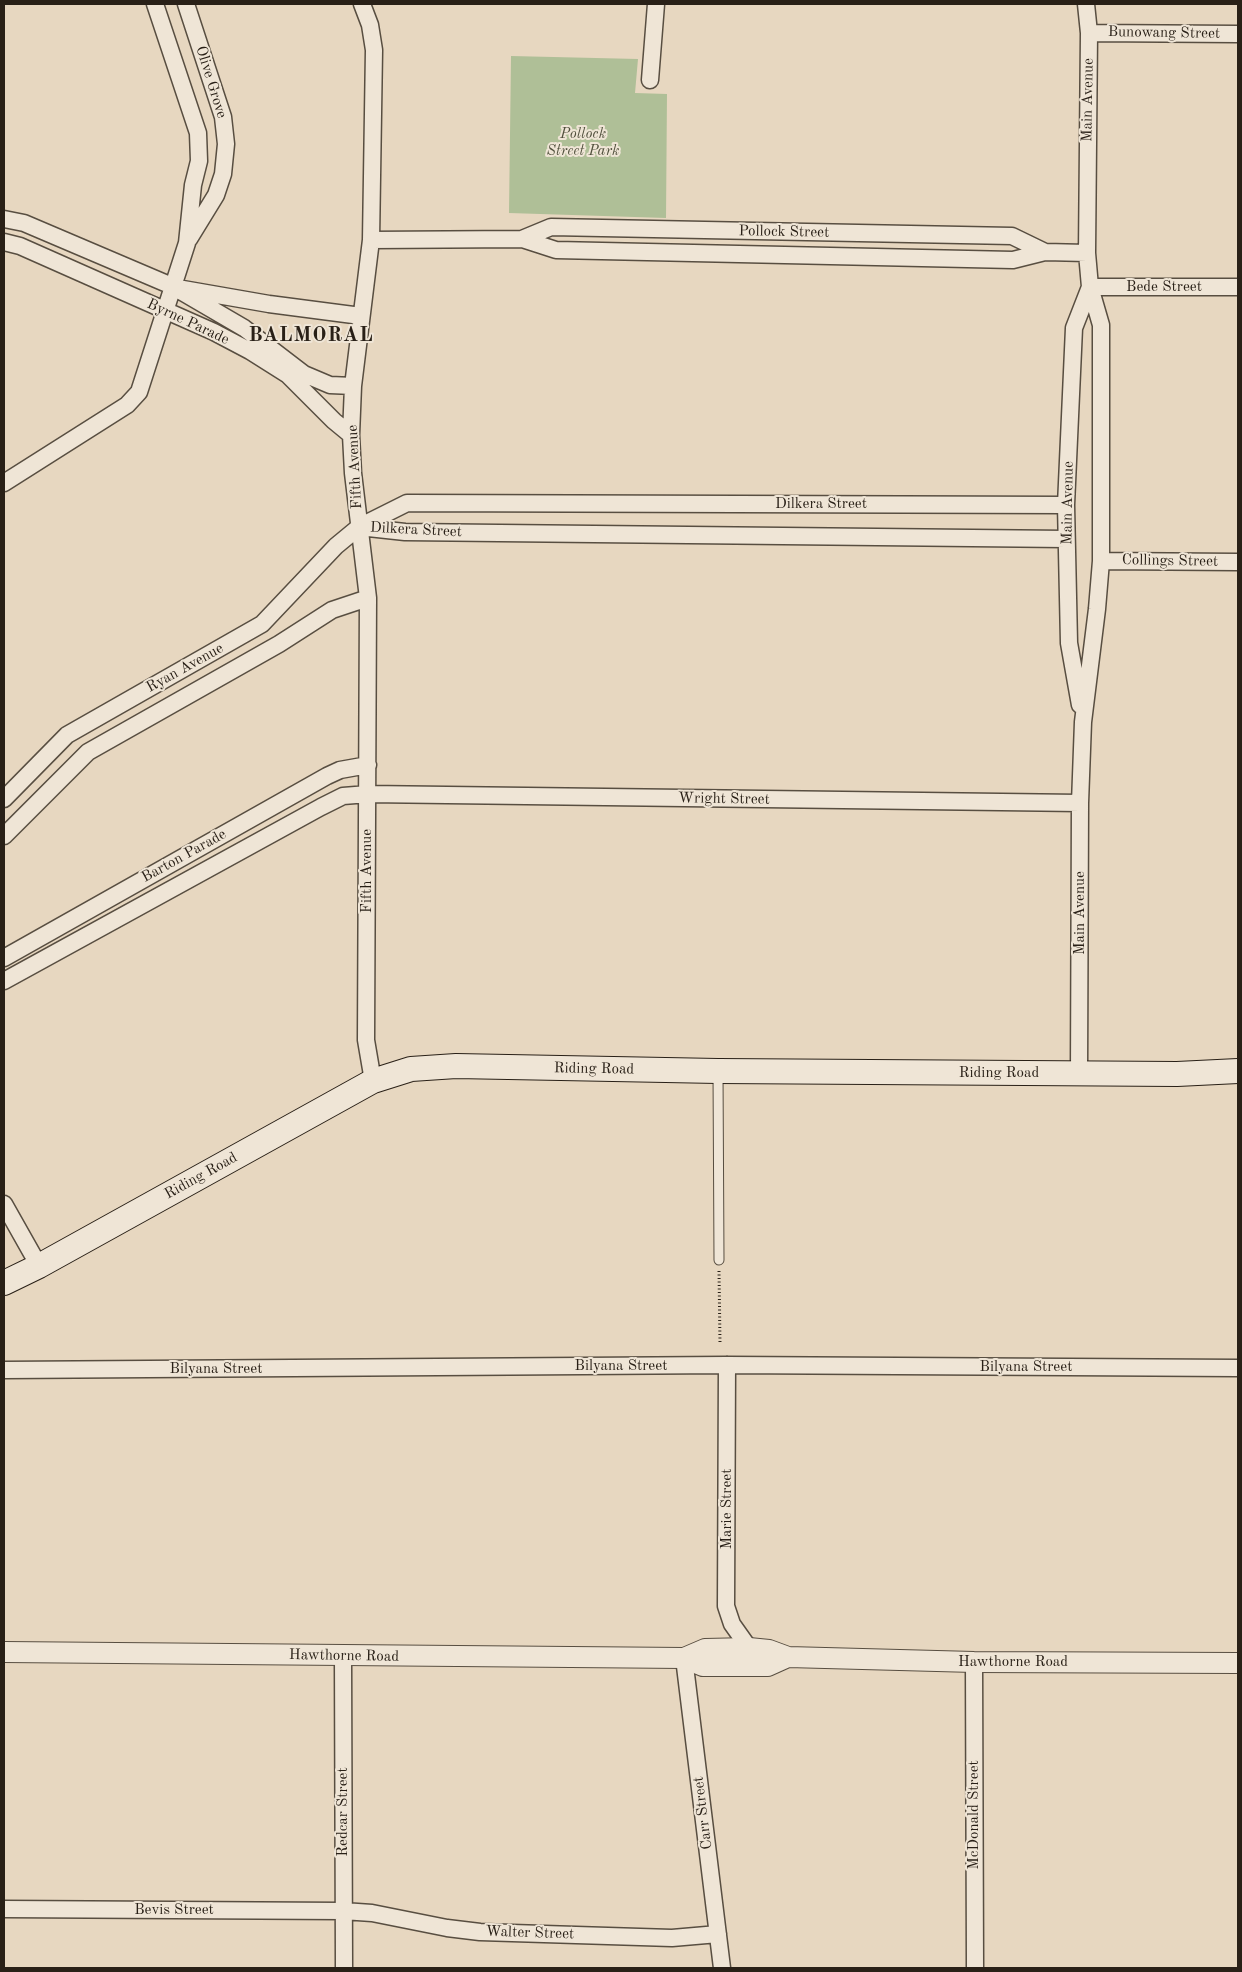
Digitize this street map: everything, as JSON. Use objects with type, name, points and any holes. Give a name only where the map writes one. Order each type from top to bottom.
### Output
[{"type":"main road","name":"Riding Road","points":[[4,1283],[39,1266],[373,1081],[411,1069],[456,1066],[718,1071],[1079,1074],[1177,1074],[1238,1070]]},
{"type":"street","name":"Olive Grove","points":[[4,483],[127,405],[139,392],[186,243],[193,185],[199,162],[198,133],[155,4]]},
{"type":"street","name":"Olive Grove","points":[[186,4],[223,117],[226,144],[223,174],[216,195],[186,243]]},
{"type":"street","points":[[650,80],[656,4]]},
{"type":"street","name":"Main Avenue","points":[[1079,1074],[1080,803],[1083,722],[1101,561],[1101,325],[1090,287],[1087,253],[1089,33],[1086,4]]},
{"type":"street","name":"Fifth Avenue","points":[[365,6],[374,50],[371,240],[353,386],[351,434],[359,527],[368,598],[366,1040],[373,1081]]},
{"type":"street","name":"Bunowang Street","points":[[1089,33],[1238,34]]},
{"type":"street","name":"Byrne Parade","points":[[4,220],[24,223],[172,286],[244,328],[304,374],[330,385],[353,386]]},
{"type":"street","name":"Pollock Street","points":[[522,239],[551,228],[1012,236],[1044,252]]},
{"type":"street","name":"Pollock Street","points":[[371,240],[522,239],[556,250],[1013,260],[1044,252],[1087,253]]},
{"type":"street","name":"Byrne Parade","points":[[4,242],[20,246],[214,332],[288,375],[334,421],[351,434]]},
{"type":"street","name":"Byrne Parade","points":[[172,286],[269,304],[361,316]]},
{"type":"street","name":"Main Avenue","points":[[1083,722],[1069,642],[1066,505],[1074,328],[1090,287]]},
{"type":"street","name":"Bede Street","points":[[1090,287],[1238,288]]},
{"type":"street","name":"Dilkera Street","points":[[359,527],[407,503],[1066,505]]},
{"type":"street","name":"Dilkera Street","points":[[359,527],[405,532],[1066,539]]},
{"type":"street","name":"Ryan Avenue","points":[[4,799],[67,735],[262,624],[336,546],[359,527]]},
{"type":"street","name":"Collings Street","points":[[1101,561],[1238,562]]},
{"type":"street","name":"Ryan Avenue","points":[[4,836],[88,752],[280,644],[332,610],[368,598]]},
{"type":"street","name":"Barton Parade","points":[[4,958],[327,776],[340,770],[368,764]]},
{"type":"street","name":"Barton Parade","points":[[4,982],[321,806],[343,796],[368,794]]},
{"type":"street","name":"Wright Street","points":[[368,794],[1080,803]]},
{"type":"street","points":[[4,1204],[39,1266]]},
{"type":"street","name":"Bilyana Street","points":[[4,1370],[727,1365],[1238,1368]]},
{"type":"street","name":"Marie Street","points":[[727,1365],[726,1606],[732,1624],[749,1648]]},
{"type":"street","name":"Hawthorne Road","points":[[684,1658],[705,1649],[749,1648],[769,1650],[788,1658],[974,1662],[1238,1663]]},
{"type":"street","name":"Hawthorne Road","points":[[4,1652],[684,1658],[703,1666],[768,1666],[788,1658]]},
{"type":"street","name":"Redcar Street","points":[[343,1656],[344,1968]]},
{"type":"street","name":"Carr Street","points":[[684,1658],[722,1968]]},
{"type":"street","name":"McDonald Street","points":[[974,1662],[975,1968]]},
{"type":"street","name":"Bevis Street","points":[[4,1909],[343,1911]]},
{"type":"street","name":"Walter Street","points":[[343,1911],[372,1913],[447,1928],[480,1932],[672,1938],[718,1934]]},
{"type":"lane","points":[[718,1071],[719,1260]]},
{"type":"path","points":[[719,1260],[720,1343]]},
{"type":"green space","name":"Pollock Street Park","points":[[511,56],[638,59],[635,93],[667,94],[666,218],[509,213]]},
{"type":"district","name":"BALMORAL","points":[[311,336]]}]
